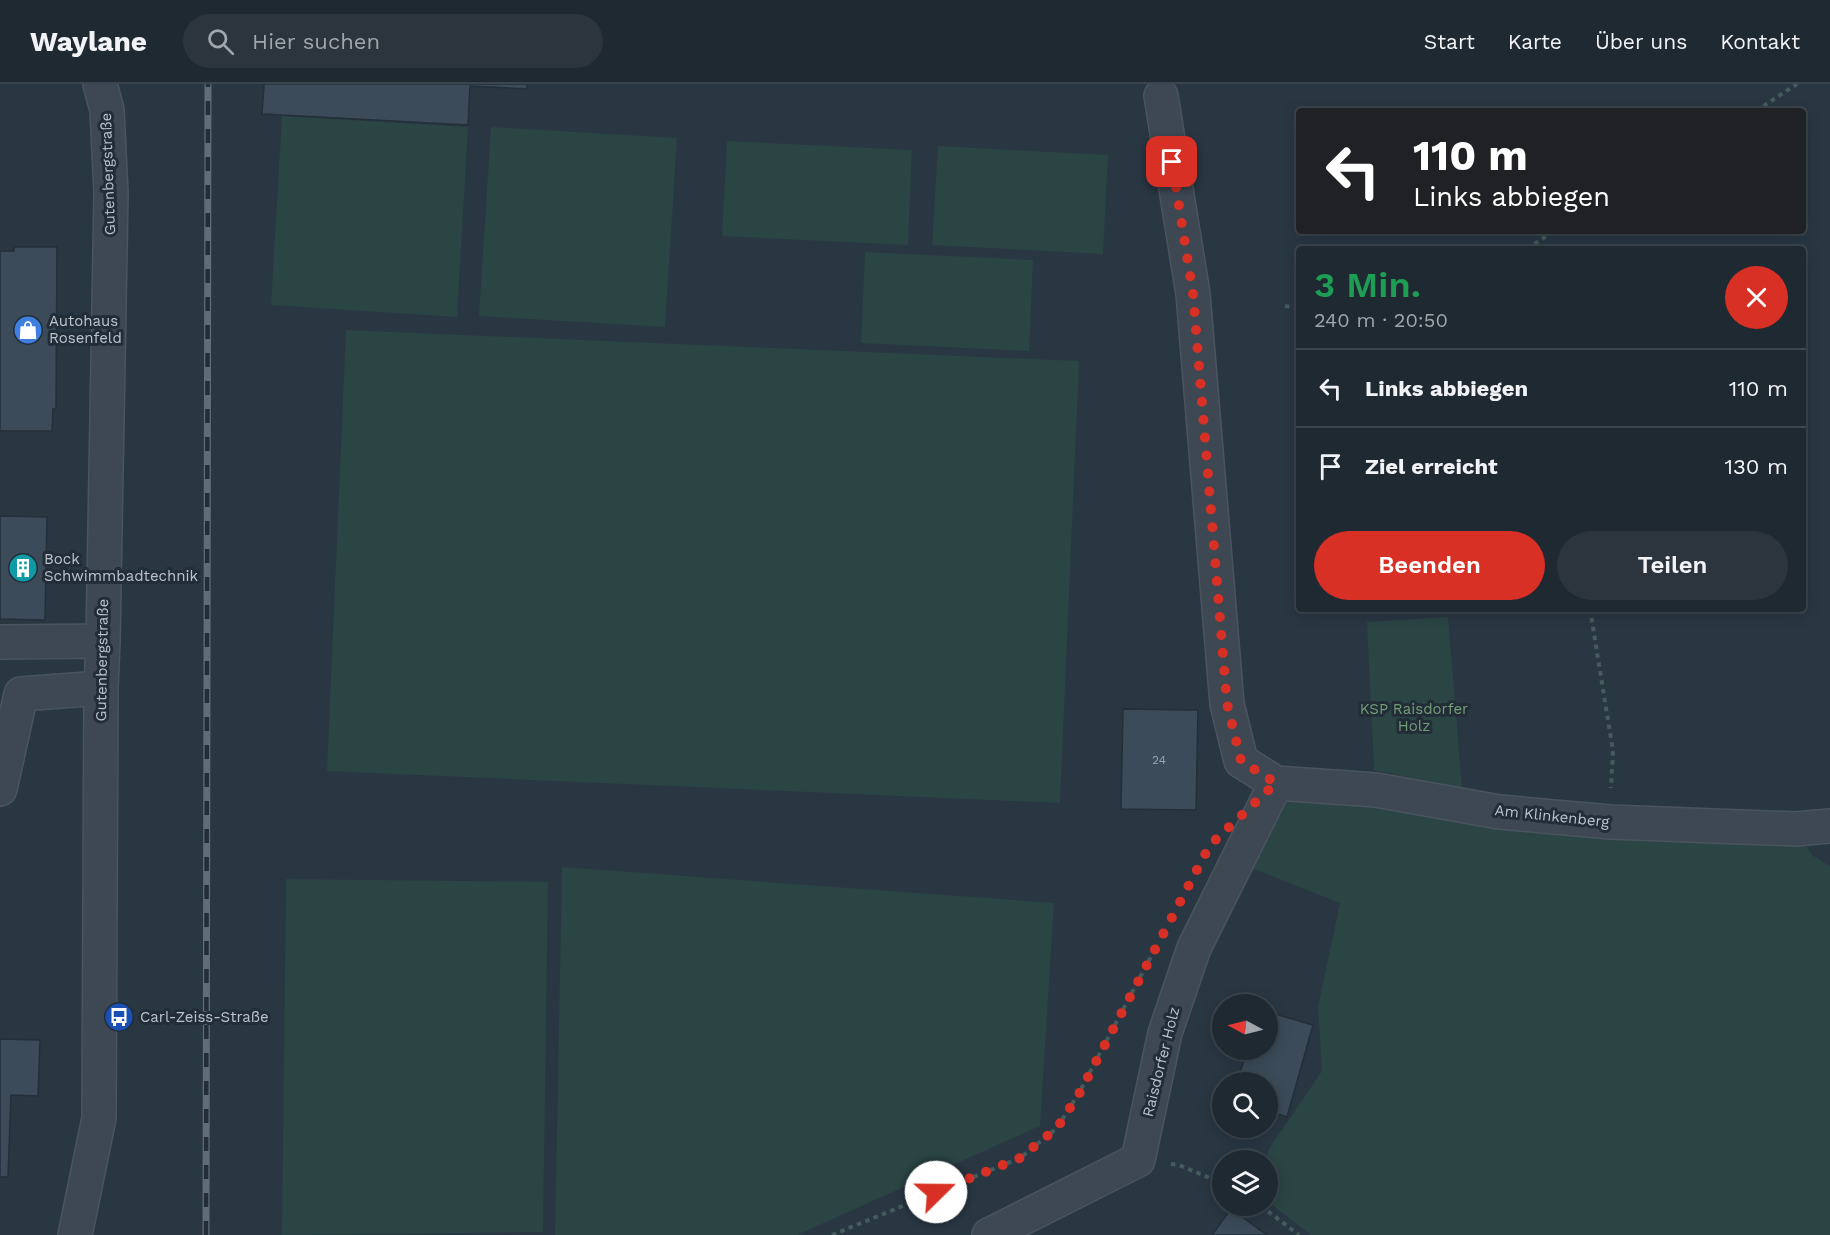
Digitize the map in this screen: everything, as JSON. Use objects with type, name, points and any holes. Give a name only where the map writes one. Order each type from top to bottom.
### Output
[{"type":"street","name":"Gutenbergstraße","points":[[75,1235],[99,1118],[101,688],[111,193],[107,110],[100,84]]},
{"type":"street","points":[[1161,96],[1193,294],[1227,704],[1241,761],[1276,783]]},
{"type":"street","points":[[0,642],[103,641]]},
{"type":"street","points":[[0,789],[21,694],[101,688]]},
{"type":"street","name":"Am Klinkenberg","points":[[1276,783],[1376,790],[1499,812],[1610,822],[1796,830],[1830,826]]},
{"type":"street","name":"Raisdorfer Holz","points":[[1138,1160],[1165,1033],[1194,948],[1276,783]]},
{"type":"street","points":[[989,1235],[1138,1160]]},
{"type":"path","points":[[1761,108],[1797,84]]},
{"type":"path","points":[[1532,246],[1550,234]]},
{"type":"path","points":[[1285,306],[1296,308]]},
{"type":"path","points":[[1590,612],[1613,751],[1610,822]]},
{"type":"path","points":[[831,1235],[1020,1158],[1057,1128],[1079,1094],[1161,938]]},
{"type":"path","points":[[1138,1160],[1179,1165],[1212,1179]]},
{"type":"path","points":[[1274,1216],[1299,1235]]},
{"type":"green space","points":[[282,116],[468,127],[457,317],[271,305]]},
{"type":"green space","points":[[491,127],[677,138],[665,327],[479,316]]},
{"type":"green space","points":[[727,141],[912,150],[908,245],[722,236]]},
{"type":"green space","points":[[938,146],[1108,155],[1103,254],[932,245]]},
{"type":"green space","points":[[865,252],[1033,260],[1029,351],[861,343]]},
{"type":"green space","points":[[346,330],[1079,361],[1060,803],[327,771]]},
{"type":"green space","name":"KSP Raisdorfer Holz","points":[[1448,617],[1462,788],[1374,770],[1367,622]]},
{"type":"green space","points":[[1276,783],[1796,829],[1812,855],[1830,866],[1830,1235],[1311,1235],[1278,1210],[1278,1150],[1268,1150],[1322,1071],[1318,1007],[1340,903],[1249,867]]},
{"type":"green space","points":[[562,867],[1054,903],[1040,1126],[797,1235],[555,1235]]},
{"type":"green space","points":[[286,879],[548,882],[543,1232],[282,1235]]},
{"type":"building","points":[[264,84],[527,84],[527,89],[470,86],[468,125],[262,114]]},
{"type":"building","name":"Autohaus Rosenfeld","points":[[14,247],[57,247],[56,409],[53,409],[52,431],[0,431],[0,251],[14,251]]},
{"type":"building","name":"Bock Schwimmbadtechnik","points":[[0,516],[47,517],[45,620],[0,619]]},
{"type":"building","points":[[1123,709],[1198,710],[1196,810],[1121,809]]},
{"type":"building","points":[[1278,1015],[1313,1025],[1287,1117],[1278,1114],[1278,1072],[1240,1072],[1244,1060],[1278,1060]]},
{"type":"building","points":[[0,1039],[40,1040],[38,1096],[11,1095],[8,1177],[0,1177]]},
{"type":"building","points":[[1226,1216],[1241,1216],[1267,1235],[1212,1235]]},
{"type":"railway","points":[[206,1235],[208,84]]},
{"type":"place","name":"Autohaus Rosenfeld","points":[[28,330]]},
{"type":"place","name":"Bock Schwimmbadtechnik","points":[[23,568]]},
{"type":"place","name":"Carl-Zeiss-Straße","points":[[119,1017]]},
{"type":"route","points":[[936,1192],[1020,1158],[1057,1128],[1079,1094],[1210,845],[1276,783],[1241,761],[1227,704],[1193,294],[1172,162]]}]
